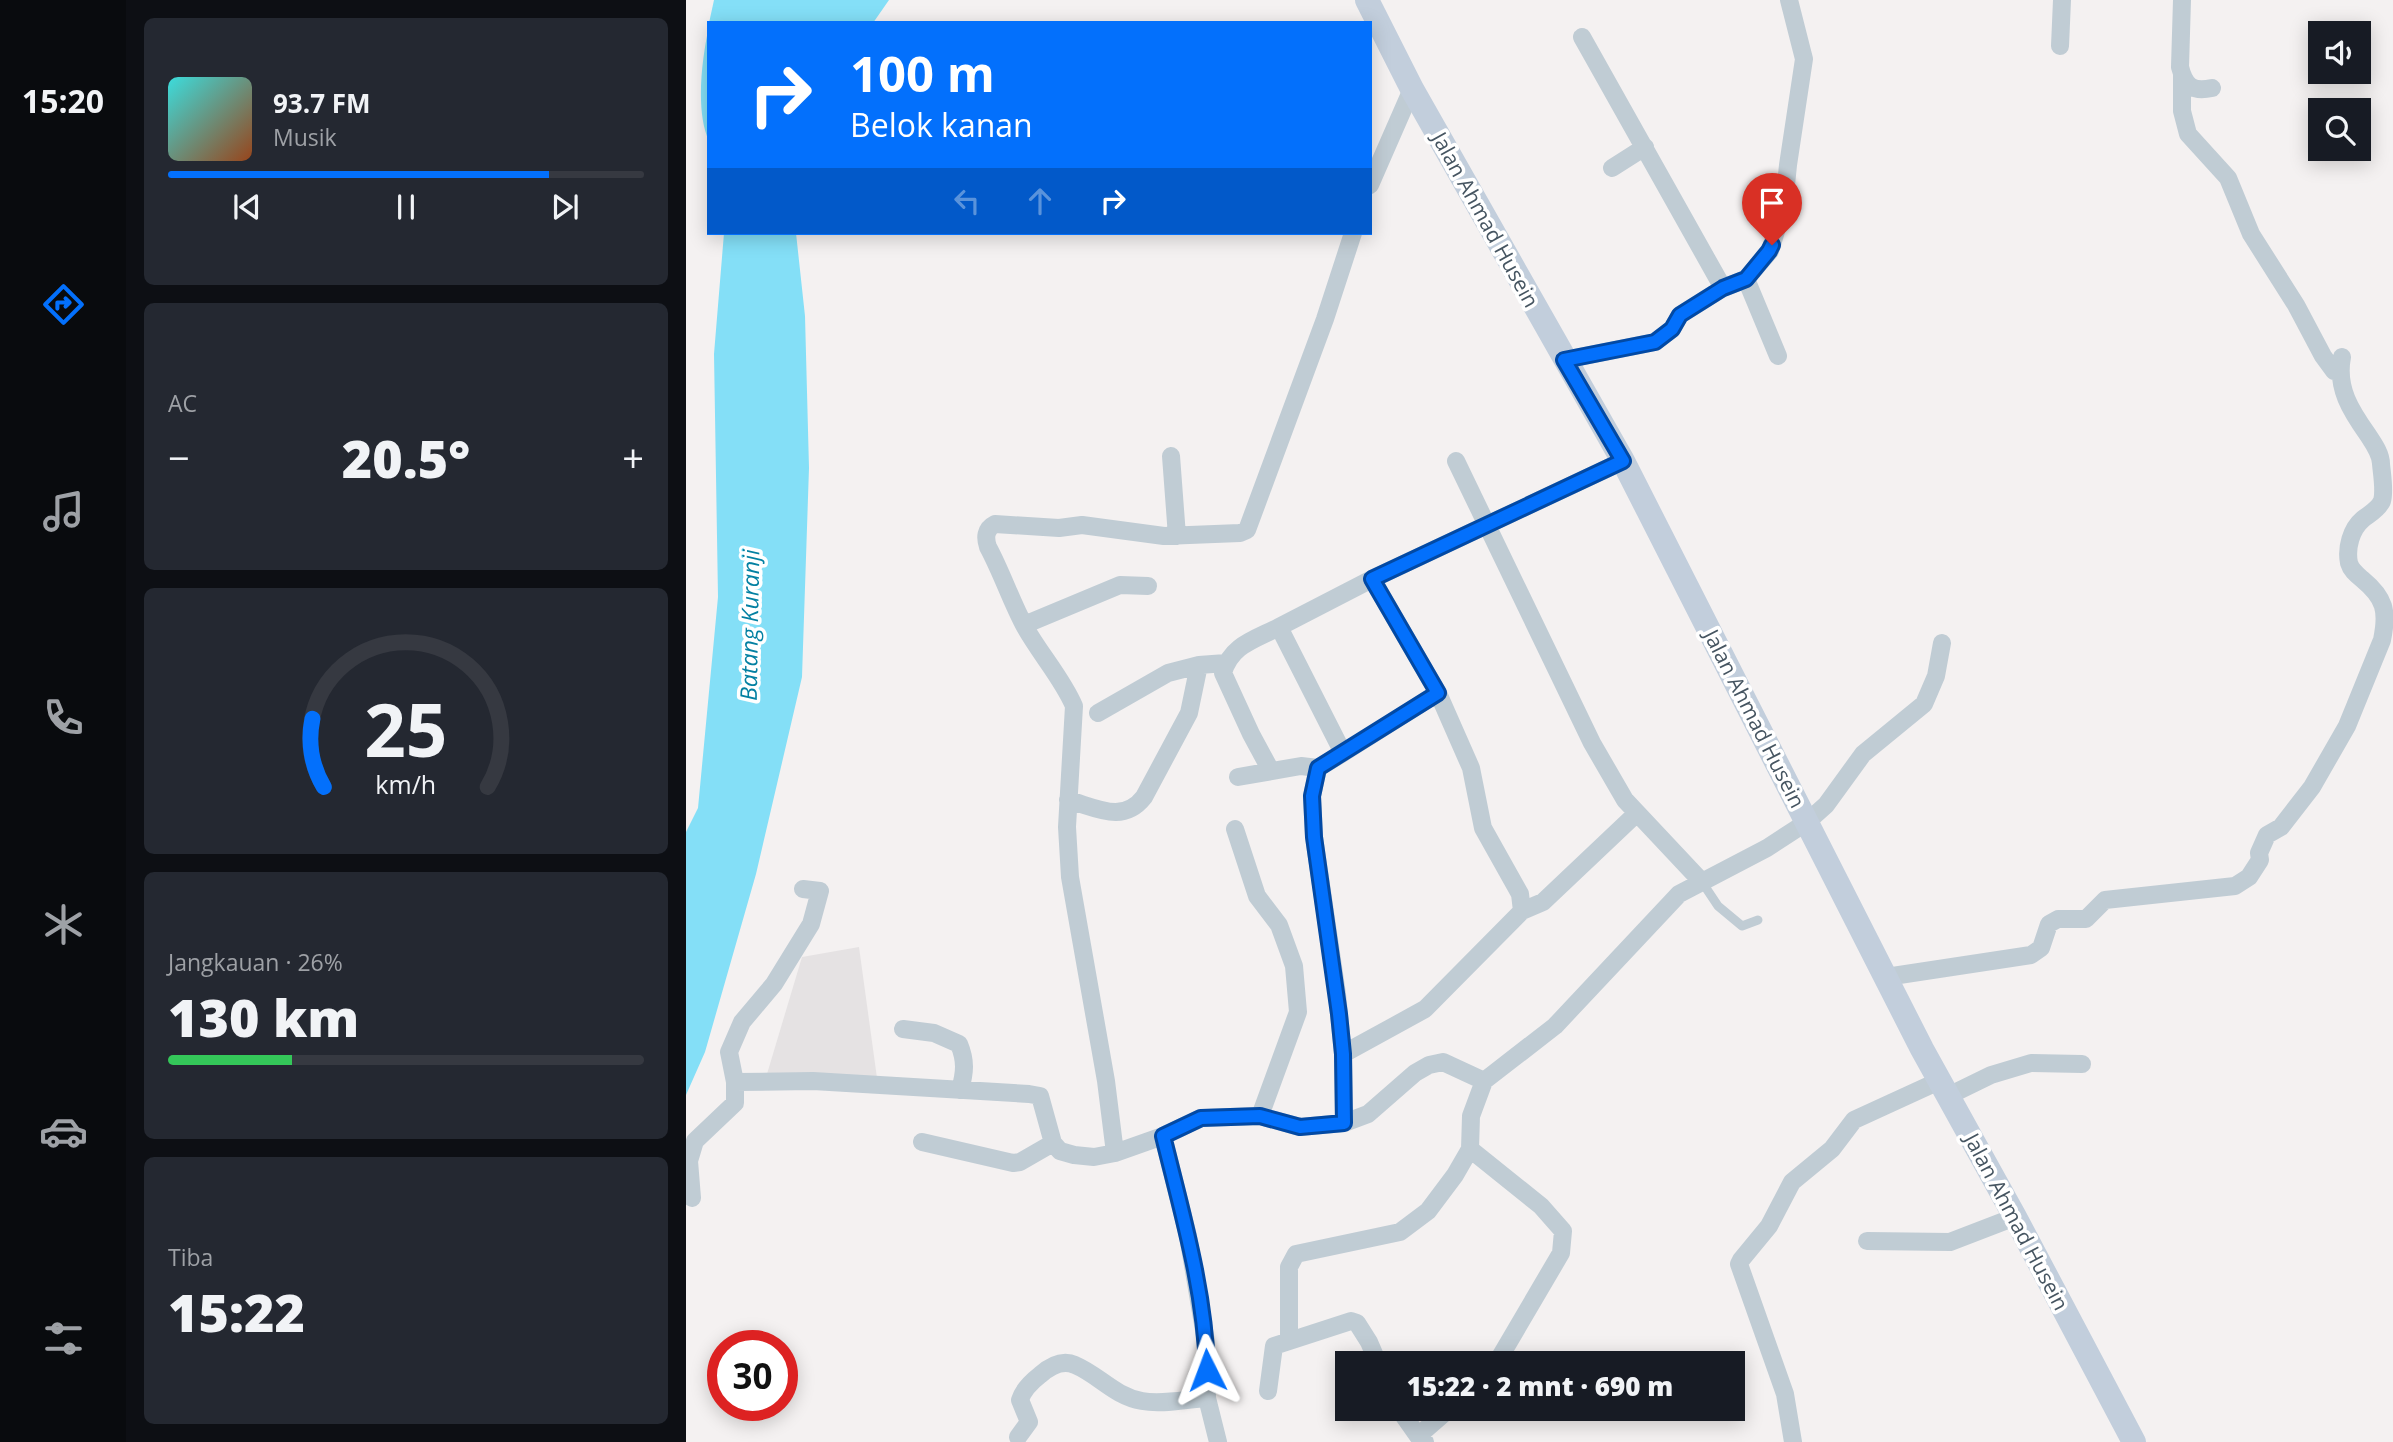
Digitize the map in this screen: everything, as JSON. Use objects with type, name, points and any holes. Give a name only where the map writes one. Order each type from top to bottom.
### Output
[{"type":"main road","name":"Jalan Ahmad Husein","points":[[1367,0],[1412,89],[1623,461],[1886,977],[2134,1442]]},
{"type":"street","points":[[1564,360],[1655,342],[1672,329],[1680,315],[1723,288],[1746,279],[1769,251],[1784,205],[1804,59],[1789,0]]},
{"type":"street","points":[[2060,46],[2062,0]]},
{"type":"street","points":[[1886,977],[2031,955],[2041,948],[2049,924],[2057,919],[2086,919],[2105,900],[2235,886],[2249,877],[2260,860],[2259,853],[2267,835],[2281,827],[2312,787],[2347,726],[2382,640],[2386,614],[2382,601],[2372,587],[2351,569],[2348,553],[2356,525],[2376,509],[2382,500],[2381,460],[2344,396],[2341,364],[2334,371],[2323,356],[2296,305],[2251,234],[2228,178],[2188,134],[2182,111],[2180,67],[2182,0]]},
{"type":"street","points":[[1582,37],[1723,288]]},
{"type":"street","points":[[2182,75],[2193,88],[2213,88]]},
{"type":"street","points":[[1372,181],[1412,89]]},
{"type":"street","points":[[1612,168],[1645,147]]},
{"type":"street","points":[[1115,1153],[1070,877],[1067,827],[1074,706],[1068,692],[1054,675],[1024,625],[985,539],[990,527],[995,524],[1059,528],[1082,525],[1164,536],[1244,532],[1250,525],[1325,319],[1352,235]]},
{"type":"street","points":[[1746,279],[1778,356]]},
{"type":"street","points":[[1171,456],[1177,536]]},
{"type":"street","points":[[1456,461],[1591,743],[1625,800],[1702,882]]},
{"type":"street","points":[[1271,771],[1223,674],[1235,649],[1372,579],[1623,461]]},
{"type":"street","points":[[1372,579],[1438,693],[1471,768],[1483,828],[1520,894],[1522,911]]},
{"type":"street","points":[[1024,625],[1120,585],[1148,586]]},
{"type":"street","points":[[1279,627],[1343,753]]},
{"type":"street","points":[[1289,1340],[1289,1267],[1296,1254],[1400,1232],[1427,1211],[1455,1175],[1470,1149],[1471,1116],[1484,1081],[1555,1026],[1679,894],[1767,848],[1807,822],[1826,805],[1864,754],[1924,704],[1937,676],[1942,643]]},
{"type":"street","points":[[1098,713],[1168,673],[1199,665],[1226,663]]},
{"type":"street","points":[[1068,800],[1116,813],[1125,813],[1136,808],[1189,713],[1199,665]]},
{"type":"street","points":[[1238,778],[1301,766],[1318,768],[1438,693]]},
{"type":"street","points":[[1318,768],[1312,796],[1314,837],[1337,994],[1343,1054],[1344,1123]]},
{"type":"street","points":[[1343,1054],[1425,1009],[1522,911],[1543,902],[1637,813]]},
{"type":"street","points":[[1235,829],[1257,895],[1279,925],[1294,966],[1298,1012],[1260,1116]]},
{"type":"street","points":[[692,1198],[689,1161],[695,1141],[735,1103],[735,1082],[729,1052],[742,1022],[774,984],[811,924],[820,891],[803,888]]},
{"type":"street","points":[[903,1029],[934,1032],[959,1044],[965,1058],[960,1090]]},
{"type":"street","points":[[735,1082],[813,1081],[1040,1096],[1053,1143],[1060,1151],[1074,1156],[1094,1157],[1115,1153],[1163,1136],[1201,1118],[1260,1116],[1300,1127],[1344,1123],[1368,1114],[1416,1073],[1429,1065],[1443,1062],[1484,1081]]},
{"type":"street","points":[[1793,1442],[1785,1394],[1739,1264],[1769,1226],[1791,1182],[1832,1149],[1854,1120],[1944,1088],[2031,1063],[2082,1065]]},
{"type":"street","points":[[1163,1136],[1188,1236],[1206,1342],[1207,1398],[1218,1442]]},
{"type":"street","points":[[922,1142],[1013,1163],[1020,1162],[1053,1143]]},
{"type":"street","points":[[1470,1149],[1541,1206],[1563,1231],[1561,1253],[1504,1351]]},
{"type":"street","points":[[1867,1241],[1950,1242],[2015,1217]]},
{"type":"street","points":[[1269,1391],[1273,1348],[1289,1340],[1351,1321],[1357,1322],[1373,1351]]},
{"type":"street","points":[[1018,1437],[1029,1422],[1020,1400],[1022,1392],[1042,1373],[1057,1364],[1073,1363],[1119,1395],[1140,1401],[1207,1398]]},
{"type":"street","points":[[1408,1421],[1422,1439],[1438,1421]]},
{"type":"lane","points":[[1702,882],[1718,906],[1742,926],[1758,920]]},
{"type":"shaded area","points":[[859,947],[877,1078],[767,1074],[802,957]]},
{"type":"water","points":[[714,0],[889,0],[874,21],[709,21]]},
{"type":"water","points":[[707,37],[707,135],[701,100]]},
{"type":"water","name":"Batang Kuranji","points":[[724,235],[796,235],[805,316],[809,468],[802,677],[756,874],[705,1052],[686,1095],[686,832],[698,808],[718,597],[714,354]]},
{"type":"route","points":[[1207,1370],[1206,1342],[1188,1236],[1163,1136],[1201,1118],[1260,1116],[1300,1127],[1344,1123],[1343,1054],[1337,994],[1314,837],[1312,796],[1318,768],[1438,693],[1372,579],[1623,461],[1564,360],[1655,342],[1672,329],[1680,315],[1723,288],[1746,279],[1772,245]]}]
